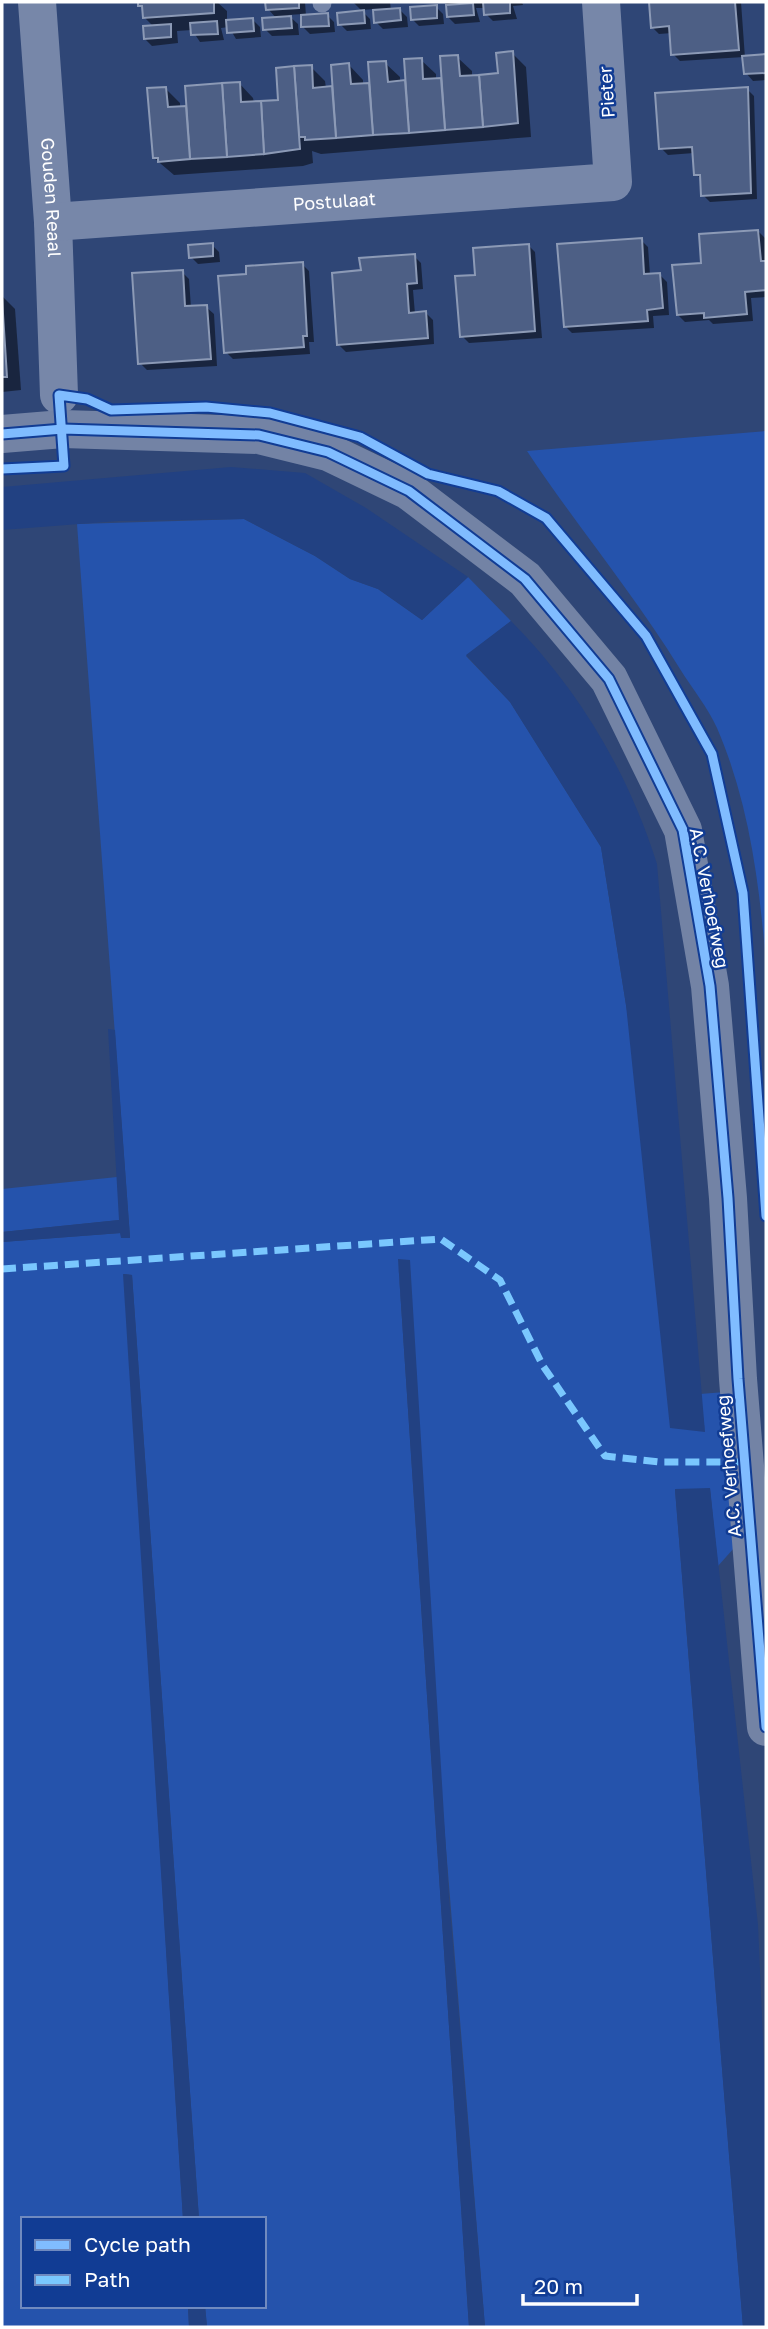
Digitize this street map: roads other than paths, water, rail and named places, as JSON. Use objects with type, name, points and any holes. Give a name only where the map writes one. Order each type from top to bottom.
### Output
[{"type":"street","name":"Gouden Reaal","points":[[37,2],[53,222],[61,412]]},
{"type":"street","name":"Pieter","points":[[601,2],[613,182]]},
{"type":"street","name":"Postulaat","points":[[53,222],[613,182]]},
{"type":"street","name":"A.C. Verhoefweg","points":[[2,434],[61,412],[259,435],[328,452],[409,491],[525,579],[609,679],[683,830],[710,986],[729,1198],[738,1379],[766,1727]]}]
